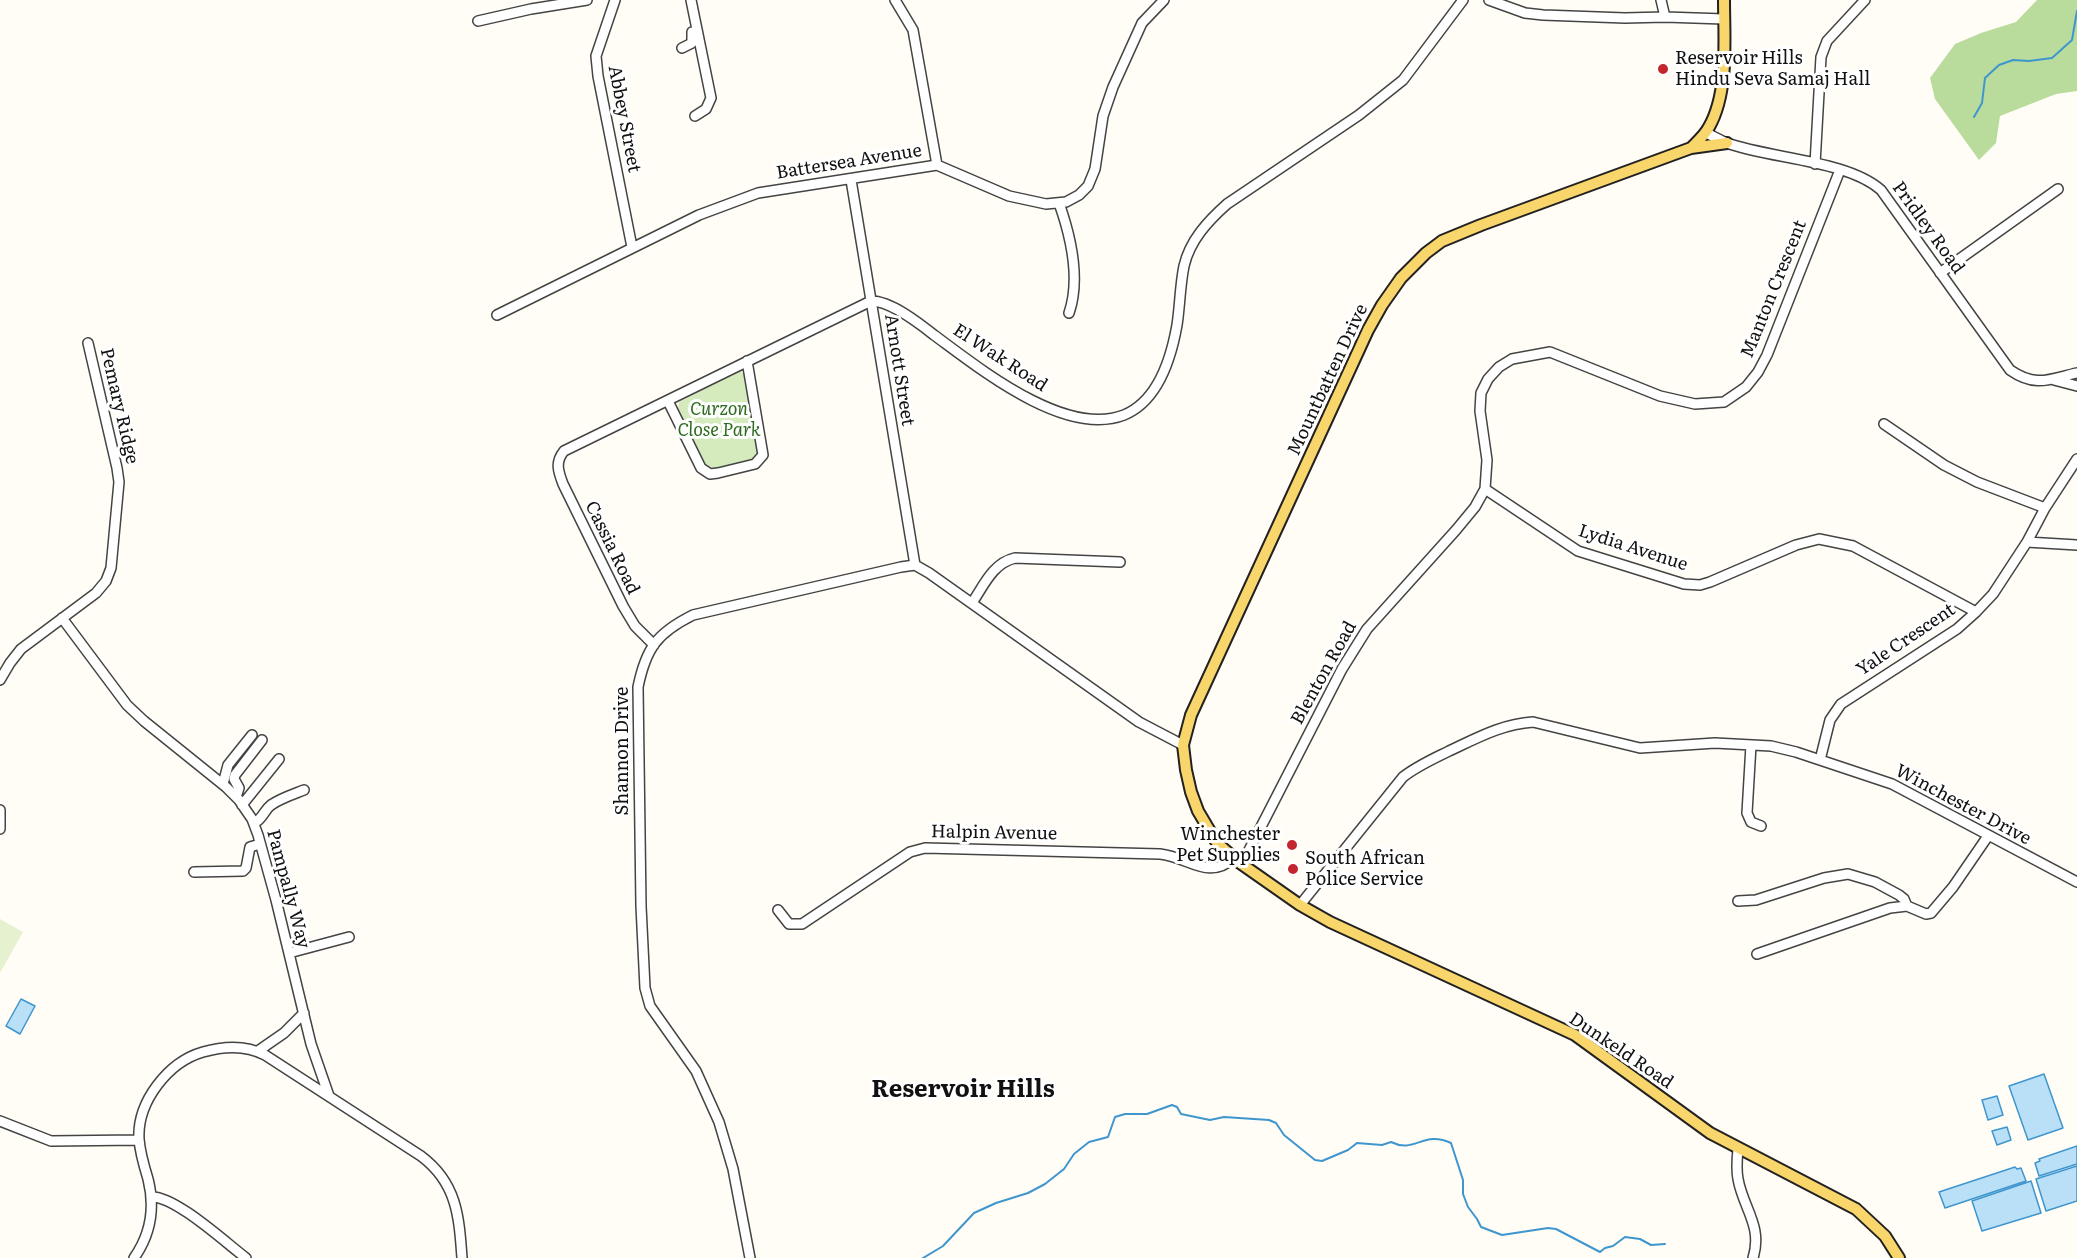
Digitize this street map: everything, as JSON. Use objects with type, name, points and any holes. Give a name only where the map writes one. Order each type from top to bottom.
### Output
[{"type":"main road","name":"Mountbatten Drive","points":[[1300,905],[1237,861],[1217,843],[1198,812],[1188,783],[1184,745],[1186,730],[1194,707],[1368,330],[1401,278],[1426,252],[1442,242],[1460,233],[1690,148],[1706,133],[1712,121],[1723,73],[1724,0]]},
{"type":"main road","points":[[1690,148],[1727,143]]},
{"type":"main road","name":"Dunkeld Road","points":[[1300,905],[1340,927],[1575,1035],[1710,1133],[1856,1209],[1885,1236],[1899,1258]]},
{"type":"street","points":[[478,21],[587,0]]},
{"type":"street","name":"Abbey Street","points":[[615,0],[596,56],[632,247]]},
{"type":"street","points":[[682,48],[692,44],[694,40],[686,0]]},
{"type":"street","points":[[692,0],[711,98],[706,109],[695,116]]},
{"type":"street","points":[[895,0],[913,30],[937,165]]},
{"type":"street","points":[[1069,313],[1073,295],[1072,255],[1065,219],[1059,203],[1079,195],[1088,186],[1095,169],[1103,116],[1113,87],[1142,23],[1164,0]]},
{"type":"street","name":"El Wak Road","points":[[871,301],[879,301],[915,320],[1031,401],[1072,417],[1101,420],[1124,415],[1154,392],[1166,368],[1177,326],[1184,266],[1193,242],[1208,221],[1235,199],[1359,115],[1403,80],[1463,0]]},
{"type":"street","points":[[1489,0],[1525,13],[1543,15],[1724,19]]},
{"type":"street","points":[[1660,0],[1665,17]]},
{"type":"street","points":[[1815,164],[1821,57],[1827,41],[1865,0]]},
{"type":"street","name":"Pridley Road","points":[[1706,133],[1727,143],[1869,179],[1881,190],[2010,370],[2028,380],[2054,380],[2077,374]]},
{"type":"street","name":"Battersea Avenue","points":[[497,315],[699,215],[758,193],[937,165],[1009,196],[1046,204],[1059,203]]},
{"type":"street","name":"Manton Crescent","points":[[1485,489],[1487,460],[1480,411],[1481,393],[1488,379],[1499,367],[1512,359],[1550,352],[1660,396],[1695,404],[1724,402],[1746,387],[1758,372],[1767,355],[1840,170]]},
{"type":"street","name":"Arnott Street","points":[[851,180],[915,565]]},
{"type":"street","points":[[1940,273],[2058,189]]},
{"type":"street","points":[[747,361],[763,455],[755,464],[710,474],[701,468],[668,401],[747,361],[871,301]]},
{"type":"street","name":"Pemary Ridge","points":[[0,680],[21,649],[96,593],[106,581],[111,568],[119,482],[88,343]]},
{"type":"street","name":"Pridley Road","points":[[2054,380],[2077,386]]},
{"type":"street","name":"Cassia Road","points":[[654,645],[635,626],[623,606],[563,484],[557,466],[559,457],[571,446],[668,401]]},
{"type":"street","points":[[1884,424],[1944,465],[1977,482],[2044,508]]},
{"type":"street","name":"Yale Crescent","points":[[1820,760],[1830,720],[1841,704],[1957,629],[1994,594],[2027,542],[2044,508],[2077,459]]},
{"type":"street","name":"Lydia Avenue","points":[[1485,489],[1578,551],[1684,584],[1700,585],[1710,582],[1796,545],[1819,539],[1853,546],[1976,612]]},
{"type":"street","name":"Blenton Road","points":[[1237,861],[1342,669],[1367,629],[1456,530],[1475,507],[1485,489]]},
{"type":"street","points":[[2027,542],[2077,545]]},
{"type":"street","points":[[972,603],[997,566],[1004,560],[1015,558],[1120,562]]},
{"type":"street","points":[[915,565],[1139,722],[1184,745]]},
{"type":"street","name":"Shannon Drive","points":[[750,1258],[733,1169],[719,1122],[696,1071],[653,1011],[645,988],[641,906],[638,687],[644,665],[654,645],[669,627],[693,615],[915,565]]},
{"type":"street","name":"Pampally Way","points":[[62,618],[120,696],[140,718],[223,784],[236,797],[254,823],[311,1044],[329,1096]]},
{"type":"street","name":"Winchester Drive","points":[[1300,905],[1403,777],[1420,765],[1501,728],[1533,722],[1640,748],[1695,743],[1771,746],[1820,760],[1892,784],[2077,882]]},
{"type":"street","points":[[223,784],[228,765],[252,735]]},
{"type":"street","points":[[236,797],[239,788],[234,779],[235,775],[262,740]]},
{"type":"street","points":[[1751,745],[1747,813],[1751,822],[1761,826]]},
{"type":"street","points":[[242,805],[279,759]]},
{"type":"street","points":[[254,823],[262,818],[267,809],[275,803],[304,790]]},
{"type":"street","points":[[0,810],[0,827]]},
{"type":"street","points":[[1757,954],[1890,908],[1906,906],[1926,914],[1931,913],[1953,887],[1988,836]]},
{"type":"street","points":[[194,872],[243,871],[246,868],[250,847],[260,844]]},
{"type":"street","name":"Halpin Avenue","points":[[778,910],[789,924],[802,924],[910,852],[926,848],[1152,853],[1170,855],[1209,869],[1237,861]]},
{"type":"street","points":[[1738,901],[1756,900],[1824,878],[1848,874],[1875,882],[1899,895],[1904,898],[1906,906]]},
{"type":"street","points":[[289,953],[349,937]]},
{"type":"street","points":[[258,1051],[284,1033],[304,1013]]},
{"type":"street","points":[[134,1258],[144,1242],[151,1212],[151,1197],[139,1140],[140,1127],[148,1101],[169,1071],[185,1060],[207,1051],[236,1048],[258,1051],[421,1156],[439,1172],[448,1187],[457,1214],[462,1258]]},
{"type":"street","points":[[0,1121],[51,1141],[139,1140]]},
{"type":"street","points":[[1738,1149],[1738,1179],[1755,1225],[1756,1249],[1753,1258]]},
{"type":"street","points":[[151,1197],[163,1198],[178,1206],[246,1258]]},
{"type":"green space","points":[[2037,0],[2077,0],[2077,91],[2056,94],[2000,116],[1996,143],[1979,160],[1935,99],[1930,78],[1955,44],[2016,22]]},
{"type":"green space","name":"Curzon Close Park","points":[[740,370],[746,377],[759,453],[755,459],[713,471],[704,467],[677,412],[679,402]]},
{"type":"green space","points":[[0,919],[23,932],[0,973]]},
{"type":"water","points":[[21,999],[35,1006],[20,1034],[6,1026]]},
{"type":"water","points":[[2044,1074],[2063,1128],[2028,1140],[2009,1086]]},
{"type":"water","points":[[1997,1096],[2003,1115],[1988,1120],[1982,1100]]},
{"type":"water","points":[[2007,1127],[2011,1140],[1997,1145],[1992,1131]]},
{"type":"water","points":[[2077,1146],[2077,1164],[2039,1176],[2035,1163],[2040,1161],[2039,1159]]},
{"type":"water","points":[[2077,1166],[2077,1201],[2046,1211],[2036,1179]]},
{"type":"water","points":[[2015,1167],[2021,1168],[2026,1181],[1945,1208],[1939,1192]]},
{"type":"water","points":[[2031,1181],[2041,1213],[1982,1231],[1972,1201]]},
{"type":"waterway","points":[[1974,117],[1982,103],[1985,78],[1999,65],[2013,60],[2029,61],[2052,58],[2072,40],[2077,11]]},
{"type":"waterway","points":[[923,1258],[943,1246],[974,1213],[1028,1193],[1045,1184],[1064,1169],[1074,1154],[1089,1142],[1108,1137],[1115,1117],[1125,1114],[1147,1114],[1172,1105],[1177,1107],[1181,1114],[1210,1120],[1224,1117],[1269,1120],[1276,1123],[1284,1135],[1315,1160],[1322,1161],[1348,1150],[1357,1143],[1382,1145],[1391,1142],[1407,1145],[1426,1140],[1441,1140],[1451,1143],[1463,1180],[1463,1194],[1468,1207],[1481,1227],[1502,1235],[1548,1228],[1556,1229],[1600,1252],[1625,1237],[1640,1239],[1651,1245],[1665,1244]]},
{"type":"place","name":"Reservoir Hills Hindu Seva Samaj Hall","points":[[1663,69]]},
{"type":"place","name":"Winchester Pet Supplies","points":[[1292,845]]},
{"type":"place","name":"South African Police Service","points":[[1293,869]]},
{"type":"district","name":"Reservoir Hills","points":[[963,1090]]}]
